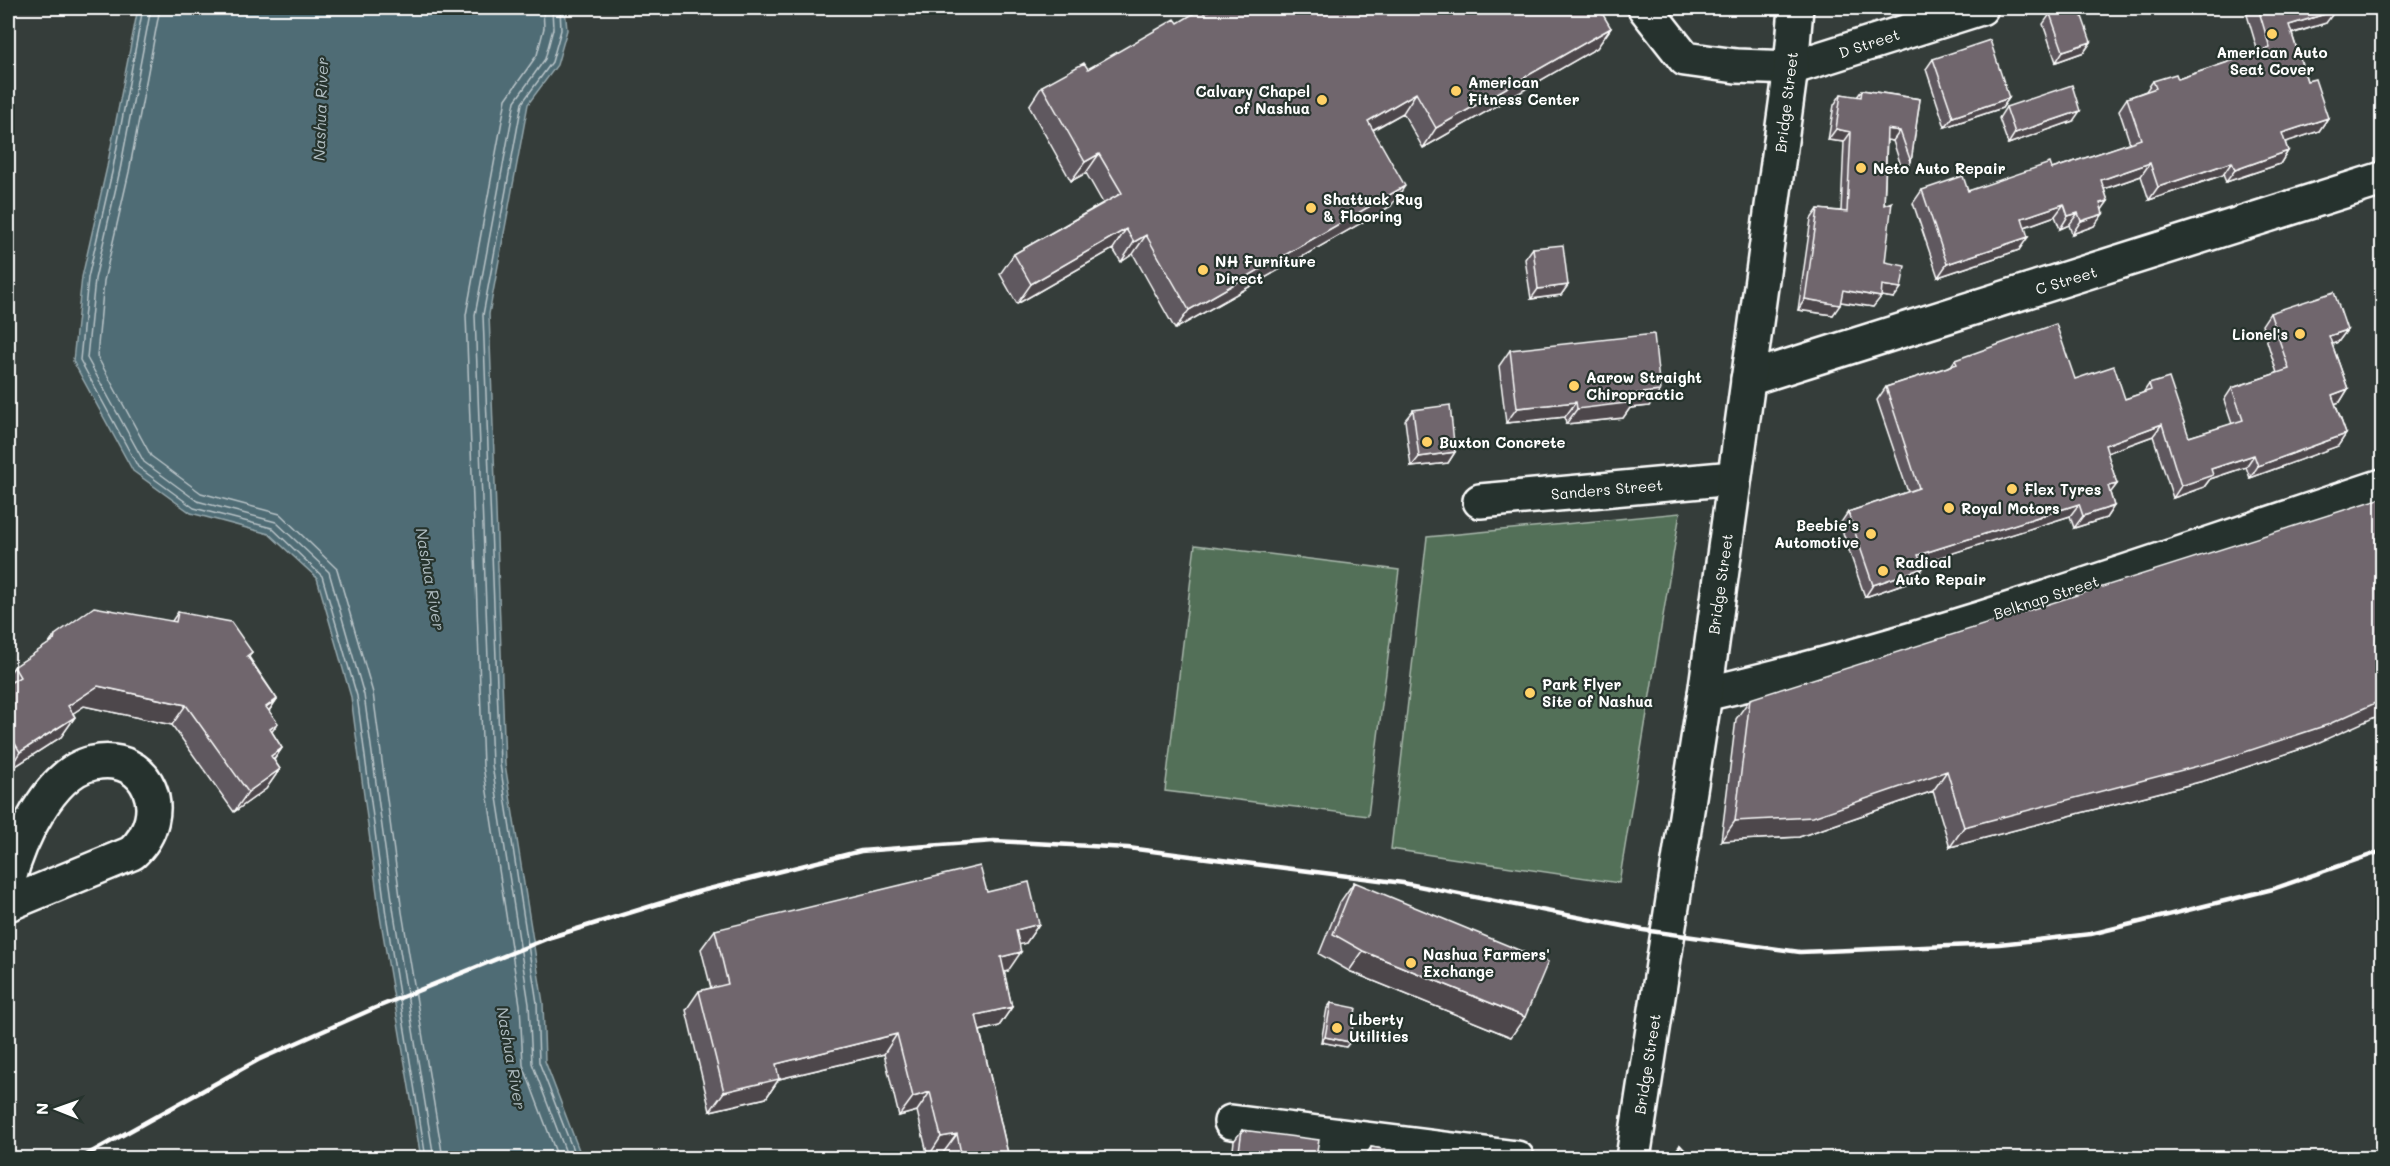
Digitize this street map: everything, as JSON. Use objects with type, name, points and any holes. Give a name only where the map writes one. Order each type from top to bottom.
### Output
[{"type":"street","name":"D Street","points":[[1644,8],[1685,59],[1736,66],[1791,68],[1982,8]]},
{"type":"street","name":"Bridge Street","points":[[1633,1158],[1705,694],[1791,68],[1796,8]]},
{"type":"street","name":"C Street","points":[[1748,379],[2382,180]]},
{"type":"street","name":"Sanders Street","points":[[1480,501],[1734,478]]},
{"type":"street","name":"Belknap Street","points":[[1705,694],[1805,671],[1975,621],[2382,486]]},
{"type":"street","points":[[8,882],[16,853],[30,826],[46,800],[77,769],[91,763],[114,762],[135,771],[146,783],[152,797],[154,813],[151,829],[144,842],[132,853],[8,904]]},
{"type":"street","points":[[1231,1122],[1517,1158]]},
{"type":"green space","name":"Park Flyer Site of Nashua","points":[[1680,513],[1619,883],[1391,849],[1427,537]]},
{"type":"green space","points":[[1195,545],[1399,570],[1368,816],[1165,791]]},
{"type":"water","name":"Nashua River","points":[[138,8],[565,8],[567,30],[557,65],[528,104],[489,314],[505,764],[543,1003],[545,1061],[582,1158],[421,1158],[380,916],[351,697],[317,578],[269,534],[191,513],[133,471],[73,361],[82,277],[107,167]]},
{"type":"building","points":[[1214,8],[1599,8],[1611,28],[1436,128],[1416,93],[1368,121],[1405,186],[1189,310],[1146,235],[1134,242],[1126,229],[1031,284],[1014,254],[1122,193],[1099,154],[1085,162],[1042,86],[1084,63],[1088,69],[1175,19],[1178,23],[1201,9],[1204,13]]},
{"type":"building","points":[[2068,8],[2079,8],[2091,42],[2063,51],[2050,14]]},
{"type":"building","points":[[2258,8],[2334,8],[2335,11],[2289,25],[2307,81],[2315,79],[2328,118],[2282,133],[2288,151],[2235,170],[2232,162],[2158,187],[2150,163],[2101,180],[2108,201],[2100,203],[2103,214],[2081,221],[2078,213],[2068,216],[2064,204],[2022,218],[2028,237],[1947,264],[1922,190],[1963,176],[1968,191],[2050,163],[2052,169],[2141,139],[2127,98],[2156,88],[2153,81],[2176,74],[2178,79],[2270,48]]},
{"type":"building","points":[[1990,40],[2009,98],[1953,117],[1933,59]]},
{"type":"building","points":[[2072,85],[2080,111],[2015,133],[2006,107]]},
{"type":"building","points":[[1862,90],[1920,99],[1911,162],[1900,131],[1887,129],[1884,205],[1892,202],[1885,262],[1905,266],[1901,288],[1882,285],[1881,297],[1843,290],[1840,305],[1805,299],[1818,209],[1847,212],[1851,132],[1836,129],[1841,94],[1861,97]]},
{"type":"building","points":[[1563,245],[1568,285],[1538,289],[1533,248]]},
{"type":"building","points":[[2334,292],[2347,330],[2329,336],[2348,389],[2332,395],[2346,434],[2258,466],[2254,455],[2211,469],[2213,475],[2181,486],[2162,424],[2105,445],[2117,484],[2108,486],[2114,506],[2083,516],[2079,504],[1918,555],[1923,568],[1873,585],[1848,512],[1919,488],[1886,387],[1957,364],[1955,360],[2056,324],[2075,379],[2114,366],[2125,399],[2151,390],[2149,384],[2169,378],[2189,437],[2243,420],[2232,388],[2289,369],[2270,313]]},
{"type":"building","name":"Aarow Straight Chiropractic","points":[[1654,334],[1660,391],[1633,394],[1634,402],[1577,409],[1576,402],[1517,408],[1510,350]]},
{"type":"building","name":"Buxton Concrete","points":[[1450,405],[1455,452],[1419,457],[1413,410]]},
{"type":"building","points":[[2382,498],[2382,700],[2327,725],[2221,760],[1964,827],[1947,771],[1813,817],[1735,821],[1750,699]]},
{"type":"building","points":[[94,607],[176,622],[178,612],[231,622],[252,652],[247,656],[277,699],[266,707],[278,723],[270,729],[282,748],[271,756],[280,769],[248,792],[186,705],[98,686],[68,706],[75,717],[20,752],[8,732],[8,684],[20,677],[14,667],[54,640],[55,635]]},
{"type":"building","points":[[980,866],[987,892],[1029,882],[1039,924],[1016,930],[1021,952],[1001,957],[1012,1007],[976,1015],[1009,1158],[962,1158],[957,1134],[941,1137],[930,1092],[913,1097],[897,1034],[776,1064],[779,1079],[724,1092],[699,991],[728,984],[715,930]]},
{"type":"building","points":[[1354,882],[1548,962],[1525,1017],[1363,951],[1333,934]]},
{"type":"building","name":"Liberty Utilities","points":[[1331,1003],[1356,1008],[1350,1042],[1325,1037]]},
{"type":"building","points":[[1242,1130],[1319,1140],[1316,1155],[1340,1158],[1238,1158]]},
{"type":"building","points":[[1680,1145],[1692,1158],[1678,1158]]},
{"type":"building","points":[[1371,1147],[1438,1158],[1370,1158]]},
{"type":"building","points":[[1438,1155],[1469,1158],[1438,1158]]},
{"type":"railway","points":[[81,1158],[258,1060],[375,1008],[551,937],[697,892],[861,851],[994,841],[1128,848],[1403,883],[1643,930],[1800,952],[1999,944],[2091,934],[2273,889],[2382,851]]},
{"type":"place","name":"American Auto Seat Cover","points":[[2272,34]]},
{"type":"place","name":"American Fitness Center","points":[[1456,91]]},
{"type":"place","name":"Calvary Chapel of Nashua","points":[[1322,100]]},
{"type":"place","name":"Neto Auto Repair","points":[[1861,168]]},
{"type":"place","name":"Shattuck Rug & Flooring","points":[[1311,208]]},
{"type":"place","name":"NH Furniture Direct","points":[[1203,270]]},
{"type":"place","name":"Lionel's","points":[[2300,334]]},
{"type":"place","name":"Aarow Straight Chiropractic","points":[[1574,386]]},
{"type":"place","name":"Buxton Concrete","points":[[1427,442]]},
{"type":"place","name":"Flex Tyres","points":[[2012,489]]},
{"type":"place","name":"Royal Motors","points":[[1949,508]]},
{"type":"place","name":"Beebie's Automotive","points":[[1871,534]]},
{"type":"place","name":"Radical Auto Repair","points":[[1883,571]]},
{"type":"place","name":"Park Flyer Site of Nashua","points":[[1530,693]]},
{"type":"place","name":"Nashua Farmers' Exchange","points":[[1411,963]]},
{"type":"place","name":"Liberty Utilities","points":[[1337,1028]]}]
